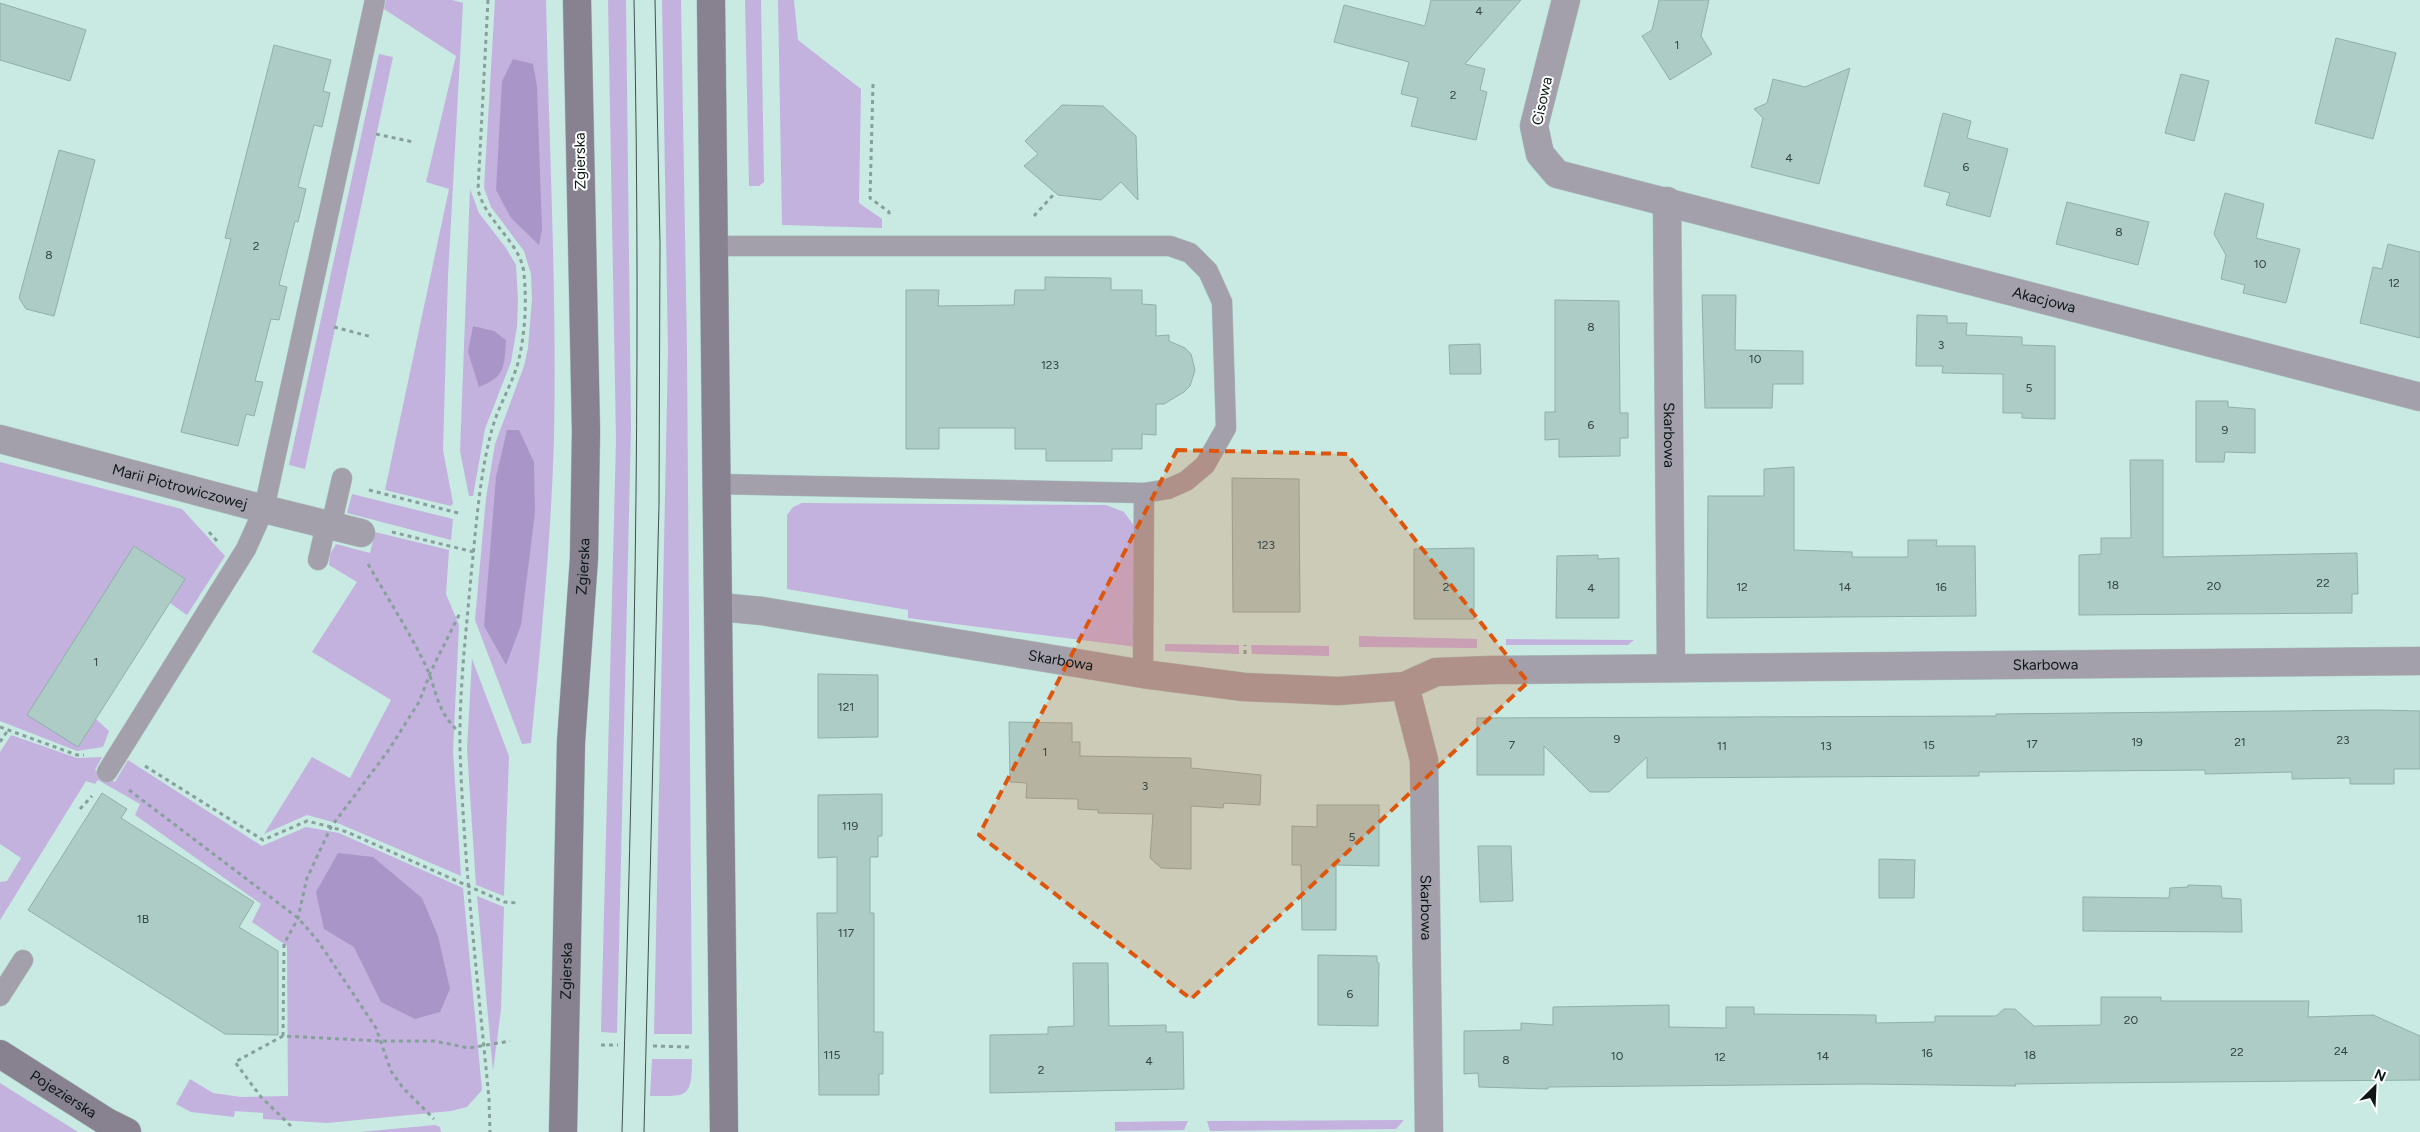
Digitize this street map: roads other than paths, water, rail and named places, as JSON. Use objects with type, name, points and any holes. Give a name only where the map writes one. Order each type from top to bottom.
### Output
[{"type":"main road","name":"Zgierska","points":[[563,1132],[571,742],[584,558],[586,431],[577,0]]},
{"type":"main road","points":[[711,0],[724,1132]]},
{"type":"main road","name":"Pojezierska","points":[[0,1054],[107,1122],[127,1132]]},
{"type":"street","name":"Cisowa","points":[[1566,0],[1534,126],[1540,154],[1557,174],[1667,201]]},
{"type":"street","name":"Akacjowa","points":[[1667,201],[2420,397]]},
{"type":"street","name":"Skarbowa","points":[[1667,201],[1671,668]]},
{"type":"street","name":"Marii Piotrowiczowej","points":[[0,439],[341,528]]},
{"type":"street","name":"Skarbowa","points":[[719,607],[762,610],[1143,674],[1244,688],[1338,691],[1405,686],[1436,672],[2420,661]]},
{"type":"street","name":"Skarbowa","points":[[1405,686],[1424,760],[1428,1132]]},
{"type":"lane","points":[[107,772],[246,550],[264,509],[375,0]]},
{"type":"lane","points":[[715,246],[1162,245],[1190,253],[1208,271],[1222,302],[1226,428],[1206,465],[1186,481],[1168,489],[1144,493],[718,484]]},
{"type":"lane","points":[[318,560],[341,528],[342,478]]},
{"type":"lane","points":[[1143,674],[1144,493]]},
{"type":"lane","points":[[0,996],[23,960]]},
{"type":"tram line","points":[[622,1132],[630,849],[637,425],[634,0]]},
{"type":"tram line","points":[[644,1132],[659,504],[660,244],[655,0]]}]
